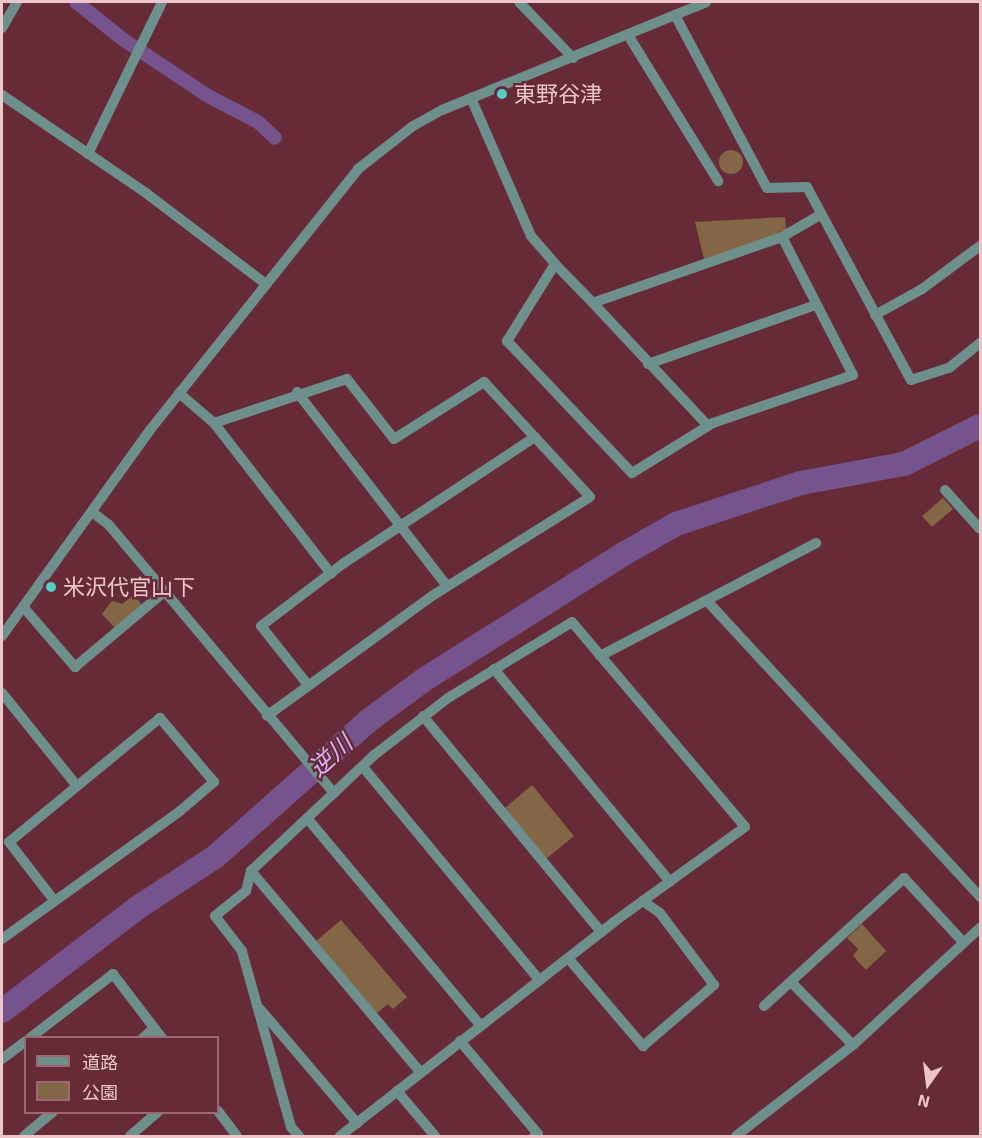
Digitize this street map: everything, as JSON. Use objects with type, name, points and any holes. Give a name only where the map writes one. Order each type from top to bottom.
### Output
[{"type":"street","points":[[2,28],[17,2]]},
{"type":"street","points":[[88,154],[162,2]]},
{"type":"street","points":[[519,2],[573,58]]},
{"type":"street","points":[[2,636],[25,609],[179,393],[358,169],[413,126],[471,98],[628,35],[675,15],[693,4],[706,2]]},
{"type":"street","points":[[675,15],[767,188],[807,187],[820,215],[911,380],[948,368],[981,344]]},
{"type":"street","points":[[628,35],[718,182]]},
{"type":"street","points":[[2,95],[88,154],[266,284]]},
{"type":"street","points":[[471,98],[531,236],[708,426]]},
{"type":"street","points":[[593,303],[782,237],[820,215]]},
{"type":"street","points":[[555,264],[507,341],[632,473],[708,426],[854,375],[782,237]]},
{"type":"street","points":[[875,315],[922,289],[981,246]]},
{"type":"street","points":[[648,364],[816,304]]},
{"type":"street","points":[[214,423],[297,393],[347,379],[394,440],[484,382],[590,497],[447,586],[267,716]]},
{"type":"street","points":[[179,393],[214,423],[331,574]]},
{"type":"street","points":[[297,393],[447,586]]},
{"type":"street","points":[[308,685],[261,626],[401,525],[535,437]]},
{"type":"street","points":[[945,490],[979,525]]},
{"type":"street","points":[[92,512],[109,525],[267,716],[334,793]]},
{"type":"street","points":[[600,656],[709,603],[816,543]]},
{"type":"street","points":[[25,609],[75,667],[163,592]]},
{"type":"street","points":[[709,603],[981,897]]},
{"type":"street","points":[[298,1137],[291,1127],[242,951],[214,916],[246,891],[251,872],[307,818],[423,716],[494,669],[572,622],[745,822],[745,828],[601,932],[340,1137]]},
{"type":"street","points":[[494,669],[670,882]]},
{"type":"street","points":[[2,693],[77,786]]},
{"type":"street","points":[[423,716],[601,932]]},
{"type":"street","points":[[2,939],[53,899],[180,811],[214,782],[160,718],[77,786],[5,838],[53,899]]},
{"type":"street","points":[[363,767],[539,980]]},
{"type":"street","points":[[307,818],[480,1025]]},
{"type":"street","points":[[251,872],[420,1072]]},
{"type":"street","points":[[764,1006],[904,878],[964,943]]},
{"type":"street","points":[[568,958],[643,1046],[714,985],[660,913],[643,901]]},
{"type":"street","points":[[736,1137],[853,1045],[981,928]]},
{"type":"street","points":[[33,1036],[113,974],[160,1036]]},
{"type":"street","points":[[791,982],[853,1045]]},
{"type":"street","points":[[257,1005],[357,1123]]},
{"type":"street","points":[[145,1036],[154,1028]]},
{"type":"street","points":[[460,1041],[538,1134],[534,1137]]},
{"type":"street","points":[[2,1059],[24,1042]]},
{"type":"street","points":[[397,1091],[435,1137]]},
{"type":"street","points":[[219,1112],[237,1137]]},
{"type":"street","points":[[24,1137],[52,1114]]},
{"type":"street","points":[[130,1137],[157,1114]]},
{"type":"green space","points":[[731,150],[740,153],[743,162],[740,171],[731,174],[722,171],[719,162],[722,153]]},
{"type":"green space","points":[[785,217],[786,229],[770,237],[704,259],[695,222]]},
{"type":"green space","points":[[943,498],[953,509],[932,527],[922,516]]},
{"type":"green space","points":[[134,595],[142,605],[115,628],[102,614],[112,601],[122,604]]},
{"type":"green space","points":[[532,785],[574,836],[546,859],[504,809]]},
{"type":"green space","points":[[341,920],[407,997],[393,1009],[388,1004],[376,1014],[315,942]]},
{"type":"green space","points":[[862,924],[886,951],[866,970],[853,956],[858,949],[847,938]]},
{"type":"waterway","points":[[76,2],[124,40],[208,96],[258,122],[275,138]]},
{"type":"waterway","name":"逆川","points":[[2,1011],[137,908],[215,857],[368,721],[425,679],[620,556],[676,524],[801,483],[904,464],[980,426]]},
{"type":"place","name":"東野谷津","points":[[502,94]]},
{"type":"place","name":"米沢代官山下","points":[[51,587]]}]
